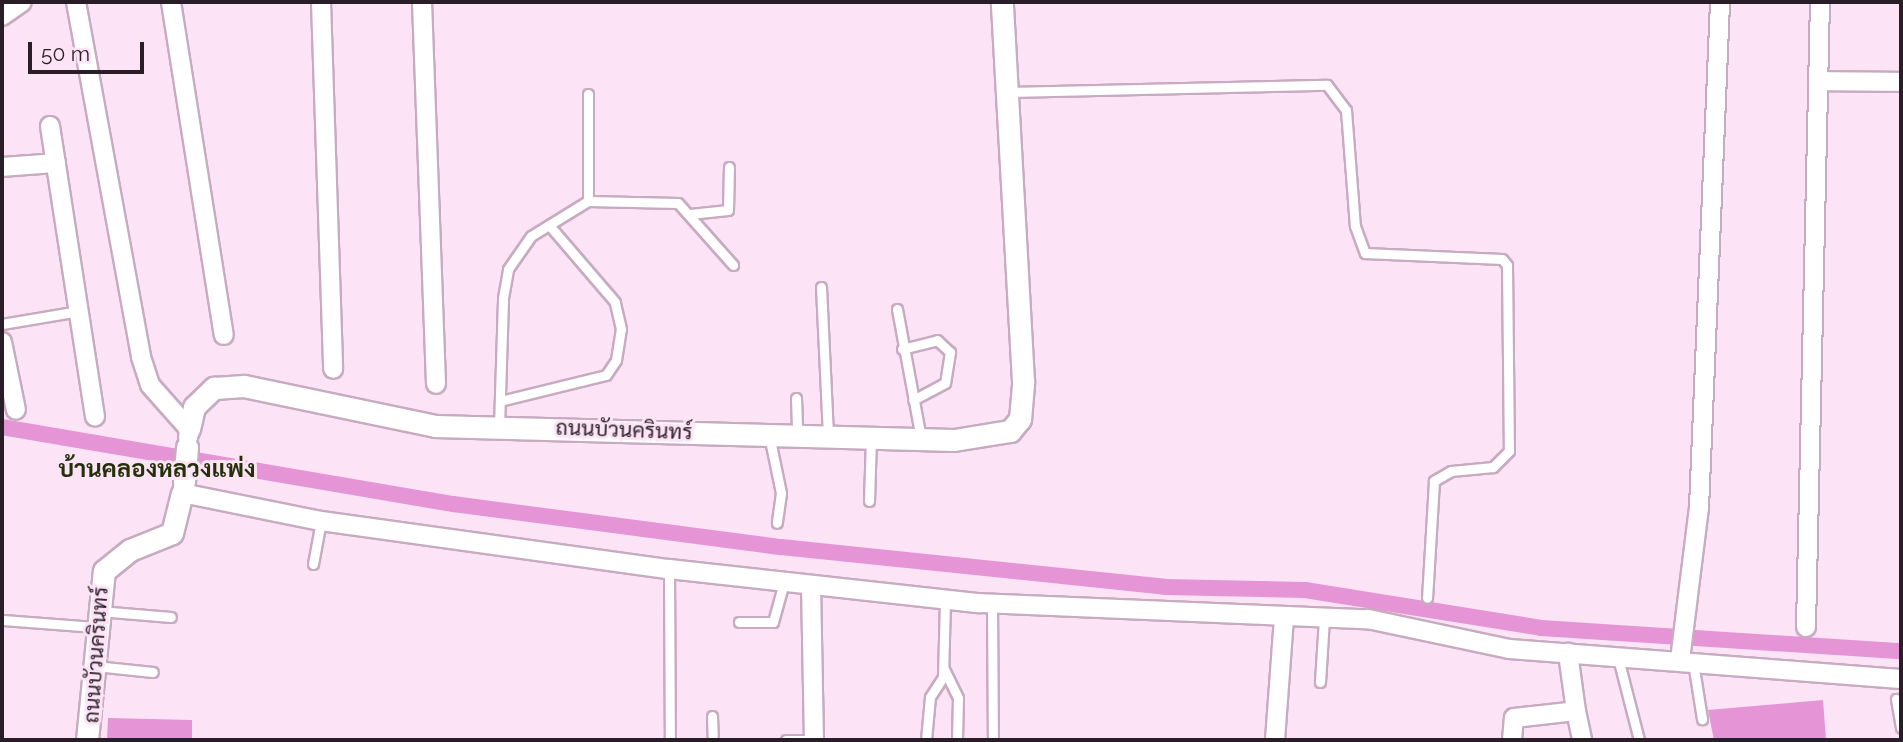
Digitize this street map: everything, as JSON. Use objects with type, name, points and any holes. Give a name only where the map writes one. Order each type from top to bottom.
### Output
[{"type":"street","points":[[2,16],[22,2]]},
{"type":"street","points":[[76,2],[141,358],[150,385],[188,438]]},
{"type":"street","points":[[171,2],[224,335]]},
{"type":"street","points":[[321,2],[333,369]]},
{"type":"street","points":[[422,2],[436,384]]},
{"type":"street","name":"ถนนบัวนครินทร์","points":[[86,740],[96,619],[104,570],[130,550],[172,533],[183,487],[194,407],[214,388],[244,386],[435,426],[922,439],[994,437],[1020,419],[1002,2]]},
{"type":"street","points":[[1685,660],[1683,629],[1699,508],[1720,2]]},
{"type":"street","points":[[1806,627],[1820,2]]},
{"type":"street","points":[[1818,81],[1901,82]]},
{"type":"street","points":[[50,126],[95,417]]},
{"type":"street","points":[[2,167],[56,163]]},
{"type":"street","points":[[2,342],[16,410]]},
{"type":"street","points":[[183,487],[321,521],[669,569],[784,582],[992,604],[1324,618],[1618,659],[1685,660],[1901,679]]},
{"type":"street","points":[[811,585],[814,740]]},
{"type":"street","points":[[1275,740],[1284,616]]},
{"type":"street","points":[[1569,653],[1582,740]]},
{"type":"street","points":[[1512,740],[1514,718],[1576,711]]},
{"type":"lane","points":[[1007,93],[1326,85],[1346,110],[1355,226],[1364,253],[1502,259],[1507,265],[1509,451],[1493,467],[1451,471],[1434,481],[1427,598]]},
{"type":"lane","points":[[588,201],[589,94]]},
{"type":"lane","points":[[690,214],[728,210],[729,167]]},
{"type":"lane","points":[[499,426],[508,269],[517,251],[549,225],[588,201],[663,201],[690,214],[733,265]]},
{"type":"lane","points":[[500,401],[606,375],[616,360],[621,328],[615,302],[549,225]]},
{"type":"lane","points":[[821,287],[828,436]]},
{"type":"lane","points":[[897,309],[902,349],[922,439]]},
{"type":"lane","points":[[2,324],[79,311]]},
{"type":"lane","points":[[902,349],[937,340],[950,352],[945,383],[913,400]]},
{"type":"lane","points":[[796,398],[797,435]]},
{"type":"lane","points":[[769,433],[781,493],[777,523]]},
{"type":"lane","points":[[869,500],[872,438]]},
{"type":"lane","points":[[313,564],[321,521]]},
{"type":"lane","points":[[669,569],[670,740]]},
{"type":"lane","points":[[739,622],[773,622],[784,582]]},
{"type":"lane","points":[[926,740],[930,697],[943,667],[945,599]]},
{"type":"lane","points":[[992,604],[993,740]]},
{"type":"lane","points":[[3,620],[171,617]]},
{"type":"lane","points":[[1320,682],[1324,618]]},
{"type":"lane","points":[[1618,659],[1639,740]]},
{"type":"lane","points":[[1685,660],[1702,719]]},
{"type":"lane","points":[[92,666],[153,672]]},
{"type":"lane","points":[[943,667],[958,698],[957,740]]},
{"type":"lane","points":[[1896,699],[1901,728]]},
{"type":"lane","points":[[712,716],[713,740]]},
{"type":"lane","points":[[786,740],[814,740]]},
{"type":"shaded area","points":[[1823,700],[1826,740],[1714,740],[1708,710]]},
{"type":"shaded area","points":[[108,718],[192,720],[192,740],[107,740]]},
{"type":"waterway","points":[[2,427],[453,504],[781,547],[1165,587],[1305,590],[1541,628],[1901,651]]},
{"type":"district","name":"บ้านคลองหลวงแพ่ง","points":[[157,469]]}]
